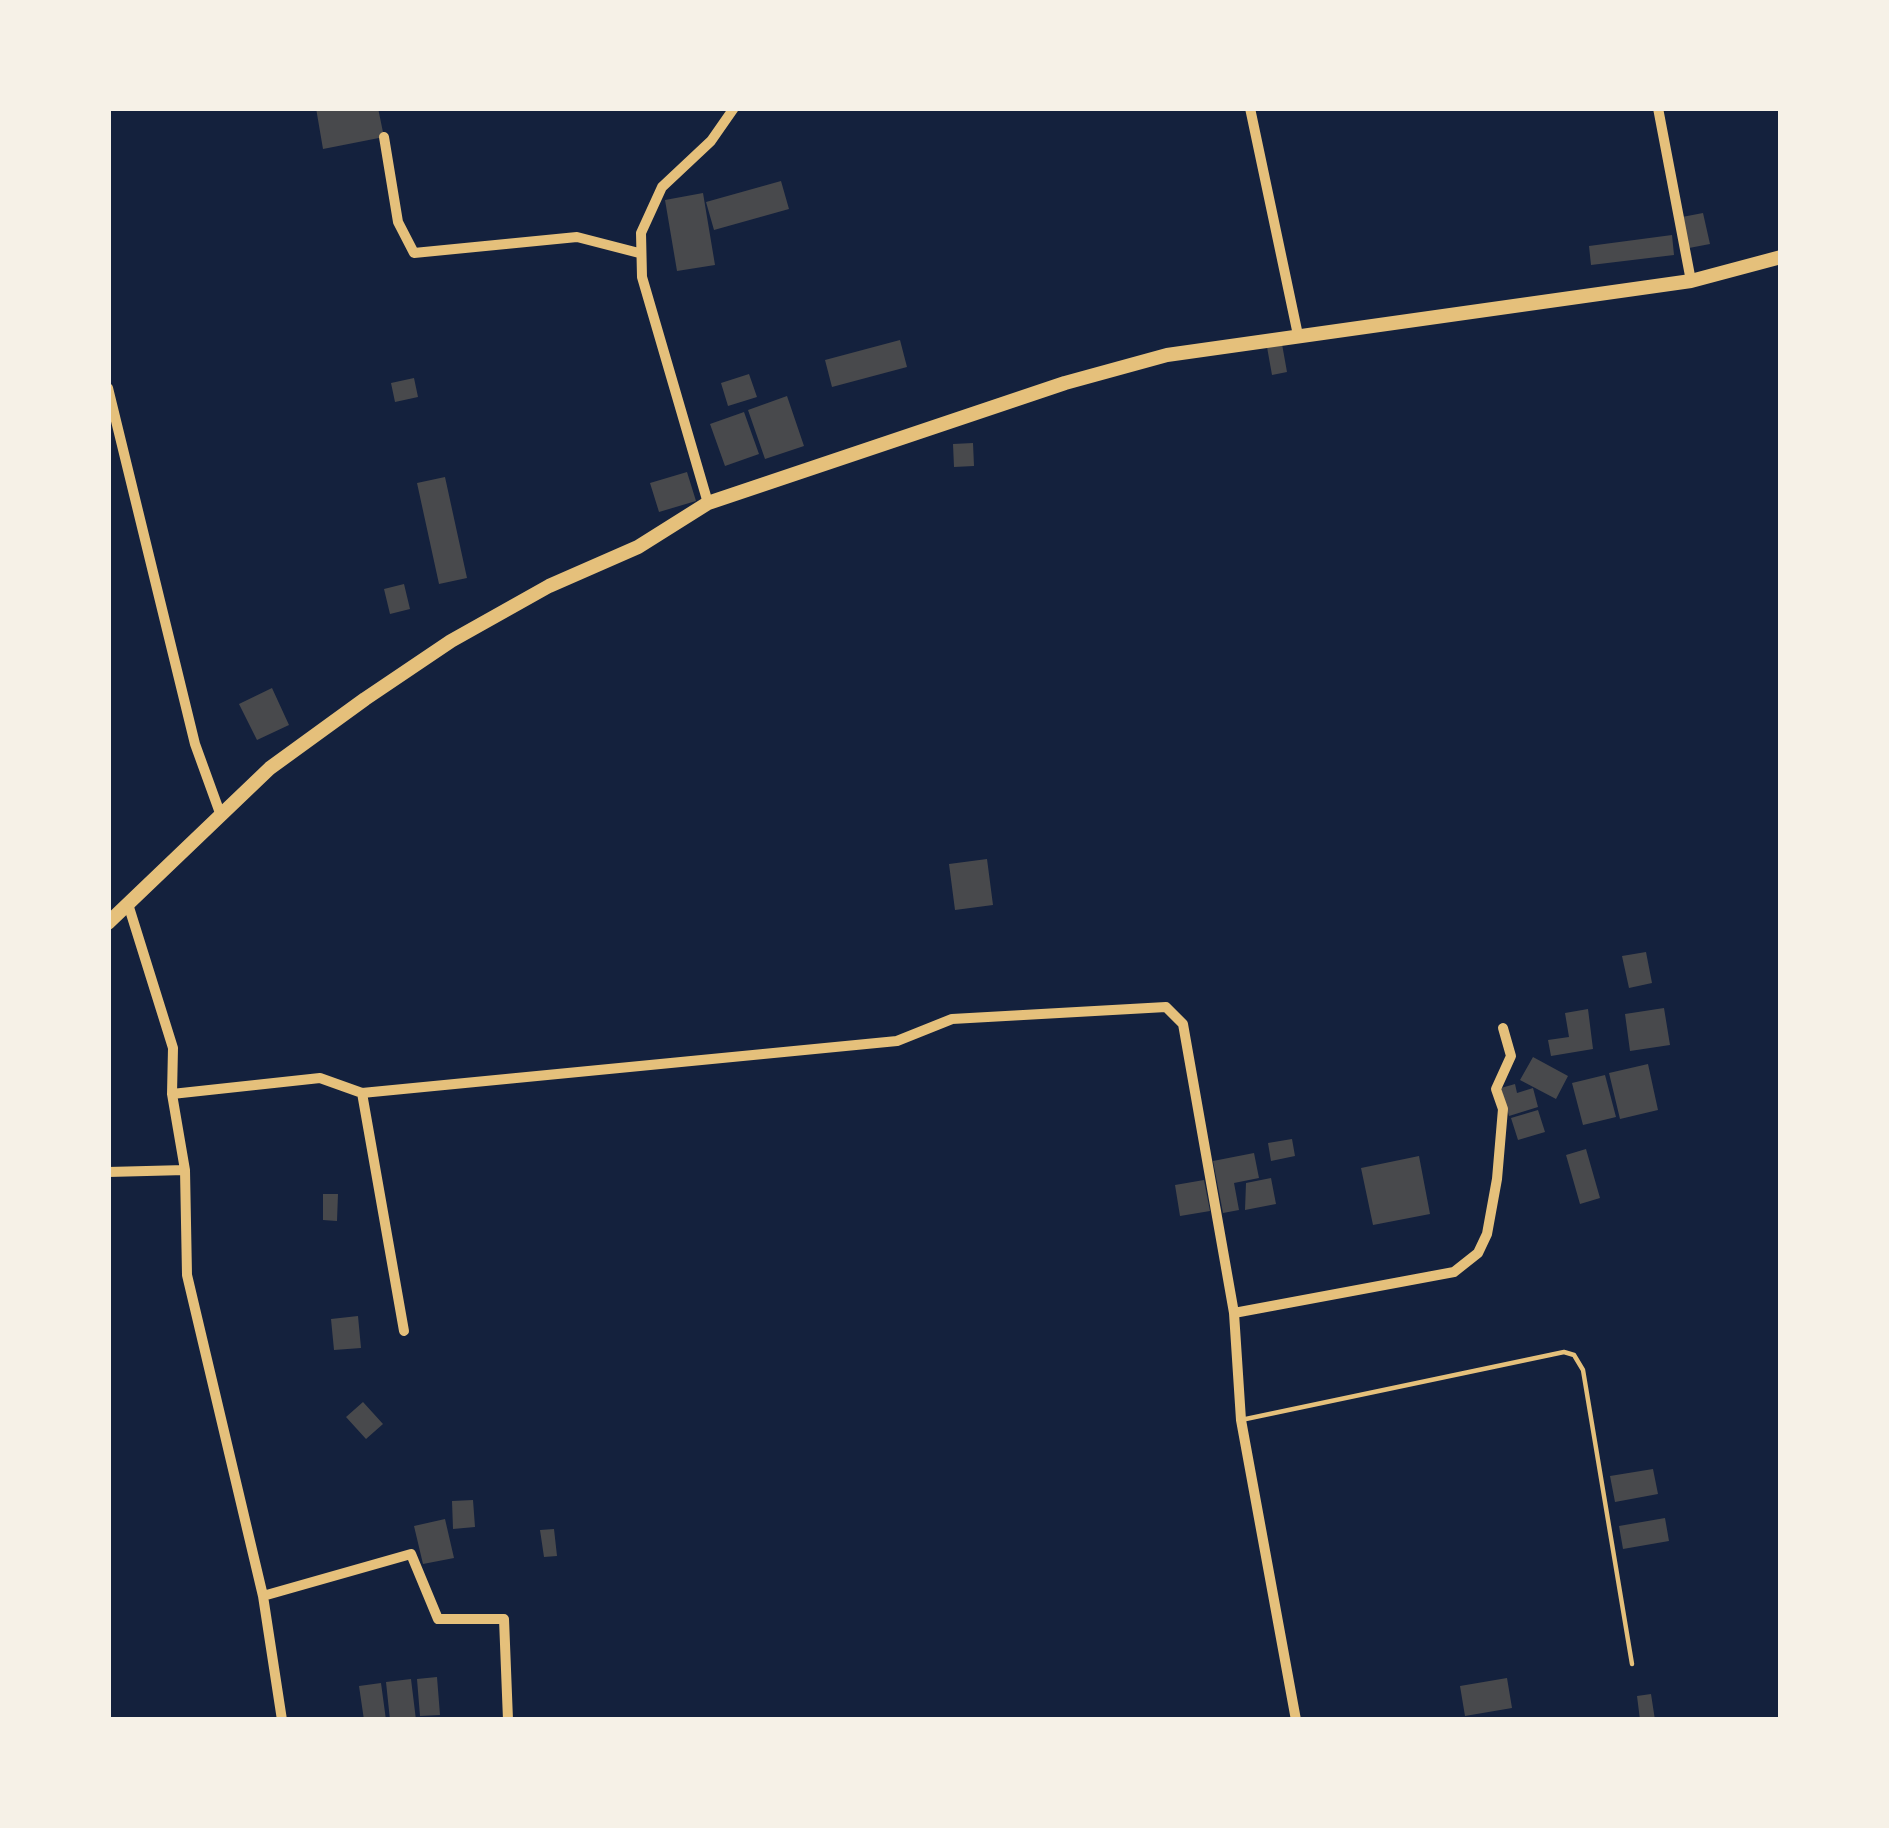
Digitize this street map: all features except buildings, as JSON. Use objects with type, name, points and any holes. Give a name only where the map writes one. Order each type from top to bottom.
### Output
[{"type":"street","points":[[708,503],[640,254],[648,210],[662,187],[711,141],[734,108]]},
{"type":"street","points":[[1250,108],[1298,335]]},
{"type":"street","points":[[1658,108],[1691,280]]},
{"type":"street","points":[[384,137],[398,222],[414,254],[577,237],[640,254]]},
{"type":"street","points":[[108,922],[270,768],[452,641],[549,586],[638,548],[708,503],[1065,383],[1167,355],[1691,280],[1781,257]]},
{"type":"street","points":[[108,388],[194,744],[220,812]]},
{"type":"street","points":[[128,904],[173,1048],[172,1094],[185,1170],[187,1275],[263,1596],[282,1720]]},
{"type":"street","points":[[172,1094],[320,1078],[362,1093],[897,1041],[952,1019],[1166,1007],[1183,1024],[1234,1313],[1241,1420],[1296,1720]]},
{"type":"street","points":[[1234,1313],[1454,1272],[1478,1253],[1487,1234],[1497,1179],[1503,1109],[1496,1089],[1511,1056],[1503,1028]]},
{"type":"street","points":[[362,1093],[404,1331]]},
{"type":"street","points":[[108,1172],[185,1170]]},
{"type":"street","points":[[263,1596],[411,1553],[438,1619],[504,1618],[508,1720]]},
{"type":"lane","points":[[1241,1420],[1564,1352],[1574,1355],[1583,1370],[1632,1664]]}]
